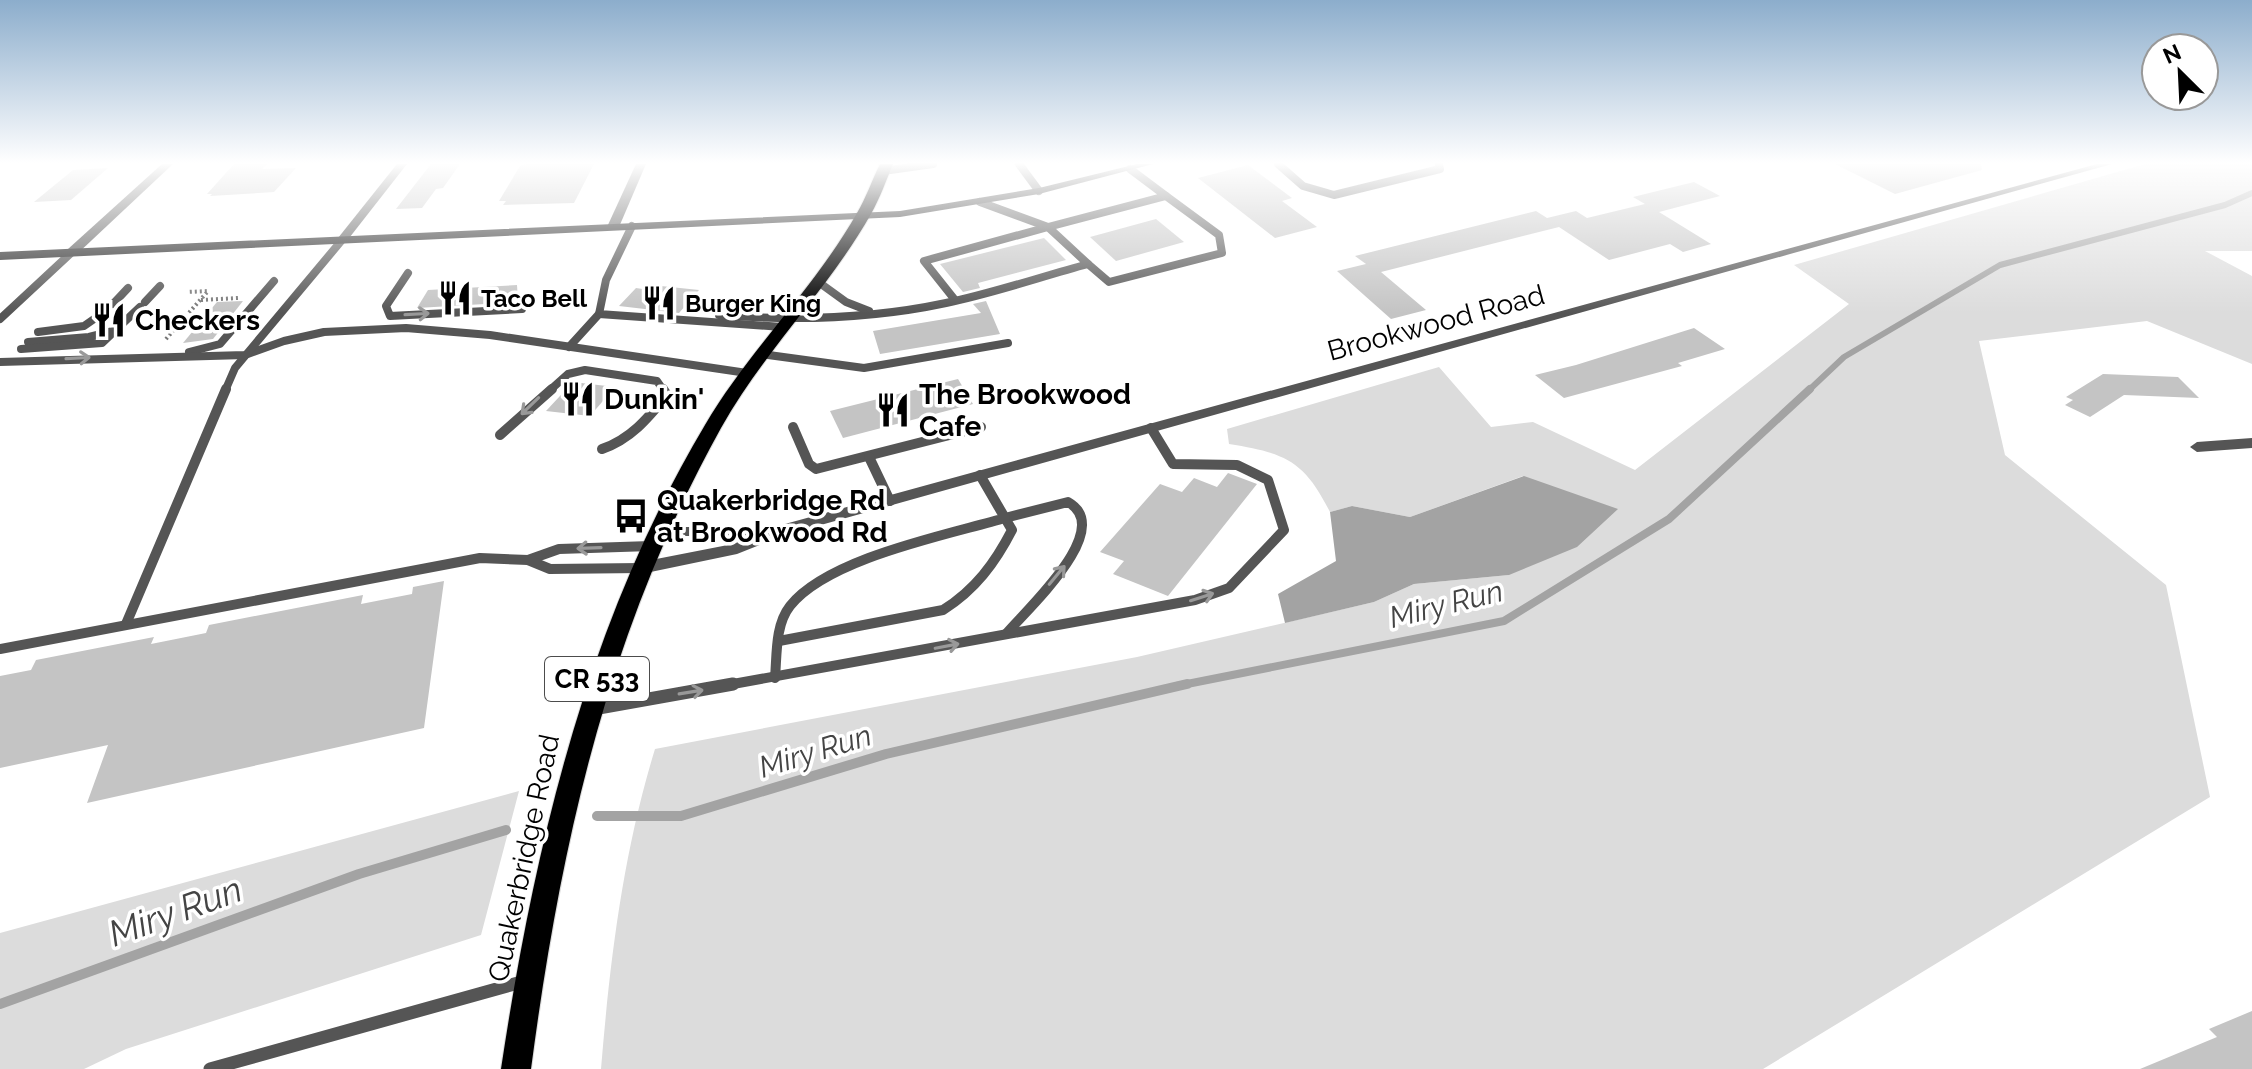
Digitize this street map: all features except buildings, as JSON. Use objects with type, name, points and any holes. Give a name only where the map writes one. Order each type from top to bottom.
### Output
[{"type":"main road","points":[[0,256],[881,214]]},
{"type":"main road","name":"Quakerbridge Road","points":[[516,1069],[527,981],[551,846],[587,710],[608,646],[654,539],[704,441],[747,373],[863,216]]},
{"type":"street","points":[[72,252],[114,214]]},
{"type":"street","points":[[342,240],[363,214]]},
{"type":"street","points":[[613,227],[619,214]]},
{"type":"street","name":"Brookwood Road","points":[[641,568],[737,549],[779,531],[1926,214]]},
{"type":"street","points":[[2197,447],[2252,443]]},
{"type":"street","name":"Brookwood Road","points":[[654,539],[779,531]]},
{"type":"lane","points":[[1012,214],[1048,227],[1109,282],[1222,253],[1219,235],[1190,214]]},
{"type":"lane","points":[[955,300],[924,261],[1098,214]]},
{"type":"lane","points":[[569,347],[599,314],[599,301],[615,258],[632,226]]},
{"type":"lane","points":[[126,624],[235,368],[342,240]]},
{"type":"lane","points":[[0,319],[72,252]]},
{"type":"lane","points":[[599,314],[785,323],[955,300],[1088,264]]},
{"type":"lane","points":[[408,273],[386,306],[390,316],[522,309]]},
{"type":"lane","points":[[132,359],[220,344],[274,281]]},
{"type":"lane","points":[[817,281],[846,302],[871,312]]},
{"type":"lane","points":[[21,349],[89,346],[108,341],[160,286]]},
{"type":"lane","points":[[38,332],[84,328],[96,322],[128,288]]},
{"type":"lane","points":[[719,315],[785,323]]},
{"type":"lane","points":[[0,362],[245,355],[274,341],[299,336],[361,330],[449,329],[747,373]]},
{"type":"lane","points":[[28,342],[89,337],[119,330]]},
{"type":"lane","points":[[761,354],[864,368],[1008,343]]},
{"type":"lane","points":[[500,435],[568,374],[585,370],[657,381],[665,388],[667,395],[633,435],[619,445],[602,449]]},
{"type":"lane","points":[[793,427],[812,468],[822,469],[981,427]]},
{"type":"lane","points":[[587,710],[1195,600],[1229,588],[1284,530],[1268,480],[1237,465],[1173,464],[1151,428]]},
{"type":"lane","points":[[869,457],[890,501]]},
{"type":"lane","points":[[779,641],[943,610],[965,598],[1004,547],[1012,530],[980,475]]},
{"type":"lane","points":[[775,678],[779,641],[790,606],[825,578],[869,559],[1068,502],[1077,507],[1084,525],[1078,549],[1006,634]]},
{"type":"lane","points":[[528,560],[559,549],[654,539]]},
{"type":"lane","points":[[0,649],[480,558],[528,560],[550,569],[641,568]]},
{"type":"lane","points":[[210,1069],[527,981]]},
{"type":"path","points":[[166,339],[208,291],[187,292]]},
{"type":"path","points":[[201,300],[241,298]]},
{"type":"shaded area","points":[[1972,214],[2252,214],[2252,251],[2205,251],[2252,276],[2252,364],[2147,321],[1979,341],[2005,455],[2166,585],[2210,797],[1763,1069],[601,1069],[619,907],[634,828],[655,749],[1137,657],[1374,602],[1414,584],[1509,575],[1523,476],[1410,517],[1352,506],[1330,512],[1301,470],[1279,456],[1229,444],[1227,429],[1439,367],[1491,427],[1533,422],[1635,470],[1849,304],[1794,265]]},
{"type":"shaded area","points":[[1524,476],[1618,509],[1577,547],[1509,575],[1414,584],[1374,602],[1285,623],[1278,594],[1336,561],[1330,512],[1352,506],[1410,517]]},
{"type":"shaded area","points":[[519,791],[481,935],[126,1049],[84,1069],[0,1069],[0,933]]},
{"type":"waterway","name":"Miry Run","points":[[1808,391],[1844,357],[2000,265],[2192,214]]},
{"type":"waterway","name":"Miry Run","points":[[1187,684],[1504,621],[1669,519],[1810,389]]},
{"type":"waterway","name":"Miry Run","points":[[597,816],[681,816],[886,754],[1187,684]]},
{"type":"waterway","name":"Miry Run","points":[[1177,686],[1187,684]]},
{"type":"waterway","name":"Miry Run","points":[[0,1004],[359,874],[506,830]]},
{"type":"place","name":"Taco Bell","points":[[455,298]]},
{"type":"place","name":"Burger King","points":[[659,303]]},
{"type":"place","name":"Checkers","points":[[109,320]]},
{"type":"place","name":"Dunkin'","points":[[578,399]]},
{"type":"place","name":"The Brookwood Cafe","points":[[893,410]]},
{"type":"place","name":"Quakerbridge Rd at Brookwood Rd","points":[[631,516]]}]
